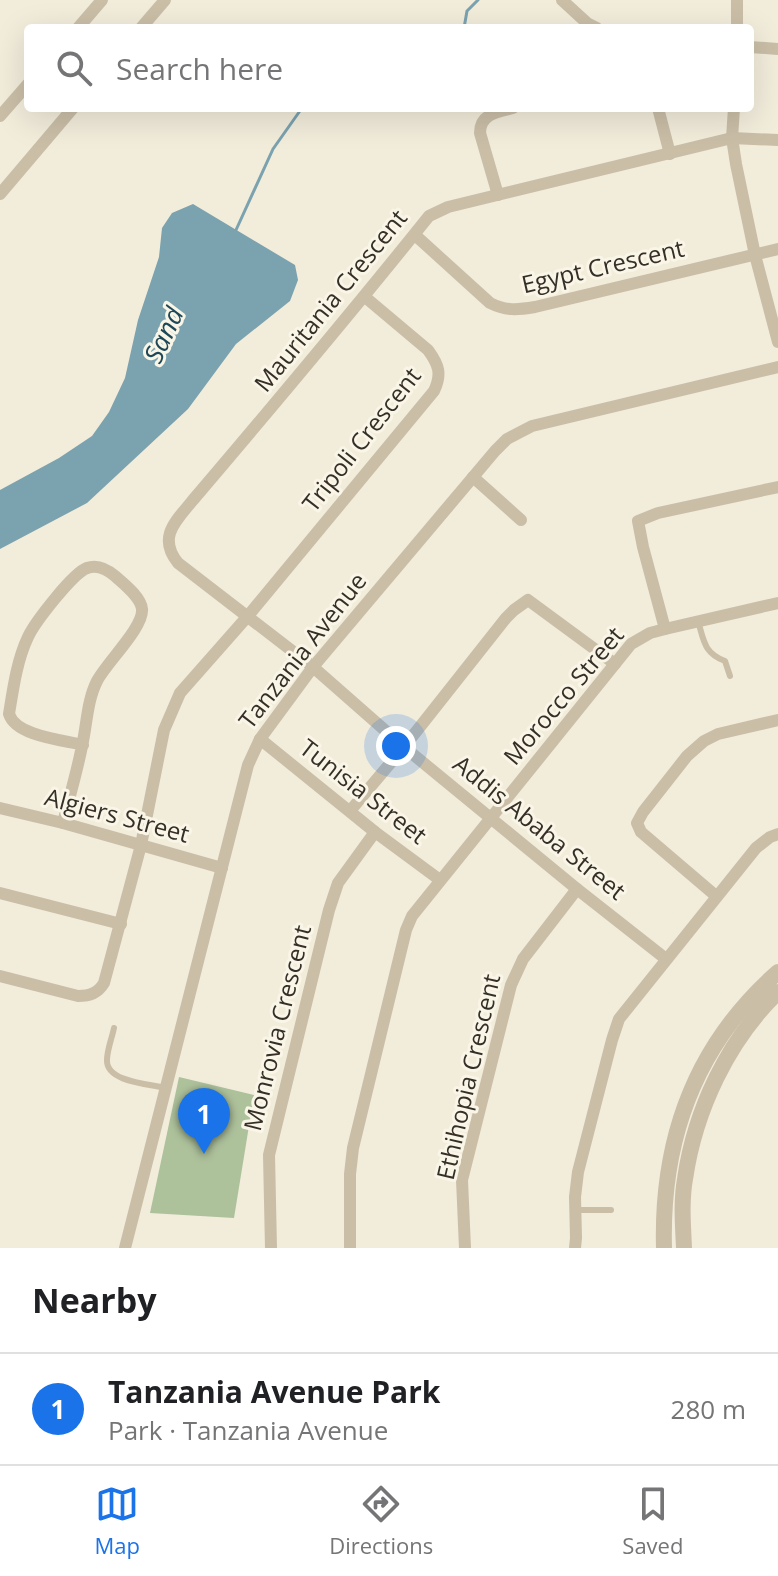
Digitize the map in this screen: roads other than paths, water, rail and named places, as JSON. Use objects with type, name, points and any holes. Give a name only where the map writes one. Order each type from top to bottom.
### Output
[{"type":"street","points":[[81,24],[102,0]]},
{"type":"street","points":[[144,24],[165,0]]},
{"type":"street","points":[[562,0],[589,24]]},
{"type":"street","points":[[737,0],[737,24]]},
{"type":"street","points":[[754,47],[778,49]]},
{"type":"street","points":[[0,116],[24,89]]},
{"type":"street","points":[[0,194],[70,112]]},
{"type":"street","points":[[498,195],[480,125],[489,115],[499,112]]},
{"type":"street","points":[[659,112],[670,154]]},
{"type":"street","points":[[734,112],[732,138],[755,255],[778,342]]},
{"type":"street","name":"Mauritania Crescent","points":[[313,667],[178,563],[171,555],[168,536],[193,500],[365,297],[429,216],[448,207],[732,138],[778,140]]},
{"type":"street","name":"Egypt Crescent","points":[[415,235],[490,303],[514,310],[778,249]]},
{"type":"street","name":"Tripoli Crescent","points":[[0,976],[78,996],[92,994],[101,988],[141,845],[164,730],[180,693],[434,391],[439,368],[428,350],[365,297]]},
{"type":"street","name":"Tanzania Avenue","points":[[125,1248],[248,765],[260,739],[313,667],[507,439],[532,426],[778,367]]},
{"type":"street","points":[[473,477],[521,520]]},
{"type":"street","points":[[665,629],[638,521],[658,513],[778,487]]},
{"type":"street","points":[[63,823],[83,745],[90,701],[96,683],[137,627],[142,613],[137,598],[114,575],[97,567],[82,571],[66,586],[28,637],[9,714],[14,724],[23,730],[83,745]]},
{"type":"street","points":[[350,811],[506,618],[528,600],[615,664]]},
{"type":"street","name":"Morocco Street","points":[[440,880],[631,644],[650,633],[778,603]]},
{"type":"street","name":"Addis Ababa Street","points":[[313,667],[404,747],[666,959]]},
{"type":"street","points":[[716,896],[649,841],[637,823],[695,747],[718,734],[778,720]]},
{"type":"street","name":"Tunisia Street","points":[[260,739],[440,880]]},
{"type":"street","name":"Algiers Street","points":[[0,808],[222,868]]},
{"type":"street","name":"Monrovia Crescent","points":[[271,1248],[269,1155],[329,910],[338,883],[375,832]]},
{"type":"street","points":[[575,1248],[578,1172],[616,1026],[626,1009],[756,848],[778,834]]},
{"type":"street","points":[[350,1248],[353,1148],[406,930],[412,916],[440,880]]},
{"type":"street","name":"Ethihopia Crescent","points":[[465,1248],[462,1180],[511,985],[523,959],[577,889]]},
{"type":"street","points":[[0,893],[121,924]]},
{"type":"street","points":[[664,1248],[669,1173],[687,1098],[721,1035],[740,1008],[778,972]]},
{"type":"street","points":[[684,1248],[684,1181],[696,1130],[708,1097],[745,1028],[778,992]]},
{"type":"lane","points":[[698,621],[707,648],[725,661],[730,676]]},
{"type":"lane","points":[[114,1028],[106,1063],[110,1073],[119,1078],[166,1088]]},
{"type":"lane","points":[[575,1210],[611,1210]]},
{"type":"water","points":[[193,204],[295,265],[298,280],[290,301],[236,344],[188,409],[87,503],[0,549],[0,490],[92,436],[109,412],[125,378],[138,320],[159,257],[162,228],[172,213]]},
{"type":"waterway","name":"Sand","points":[[465,24],[467,11],[478,0]]},
{"type":"waterway","name":"Sand","points":[[236,230],[273,149],[299,112]]},
{"type":"place","name":"Tanzania Avenue Park","points":[[204,1154]]}]
